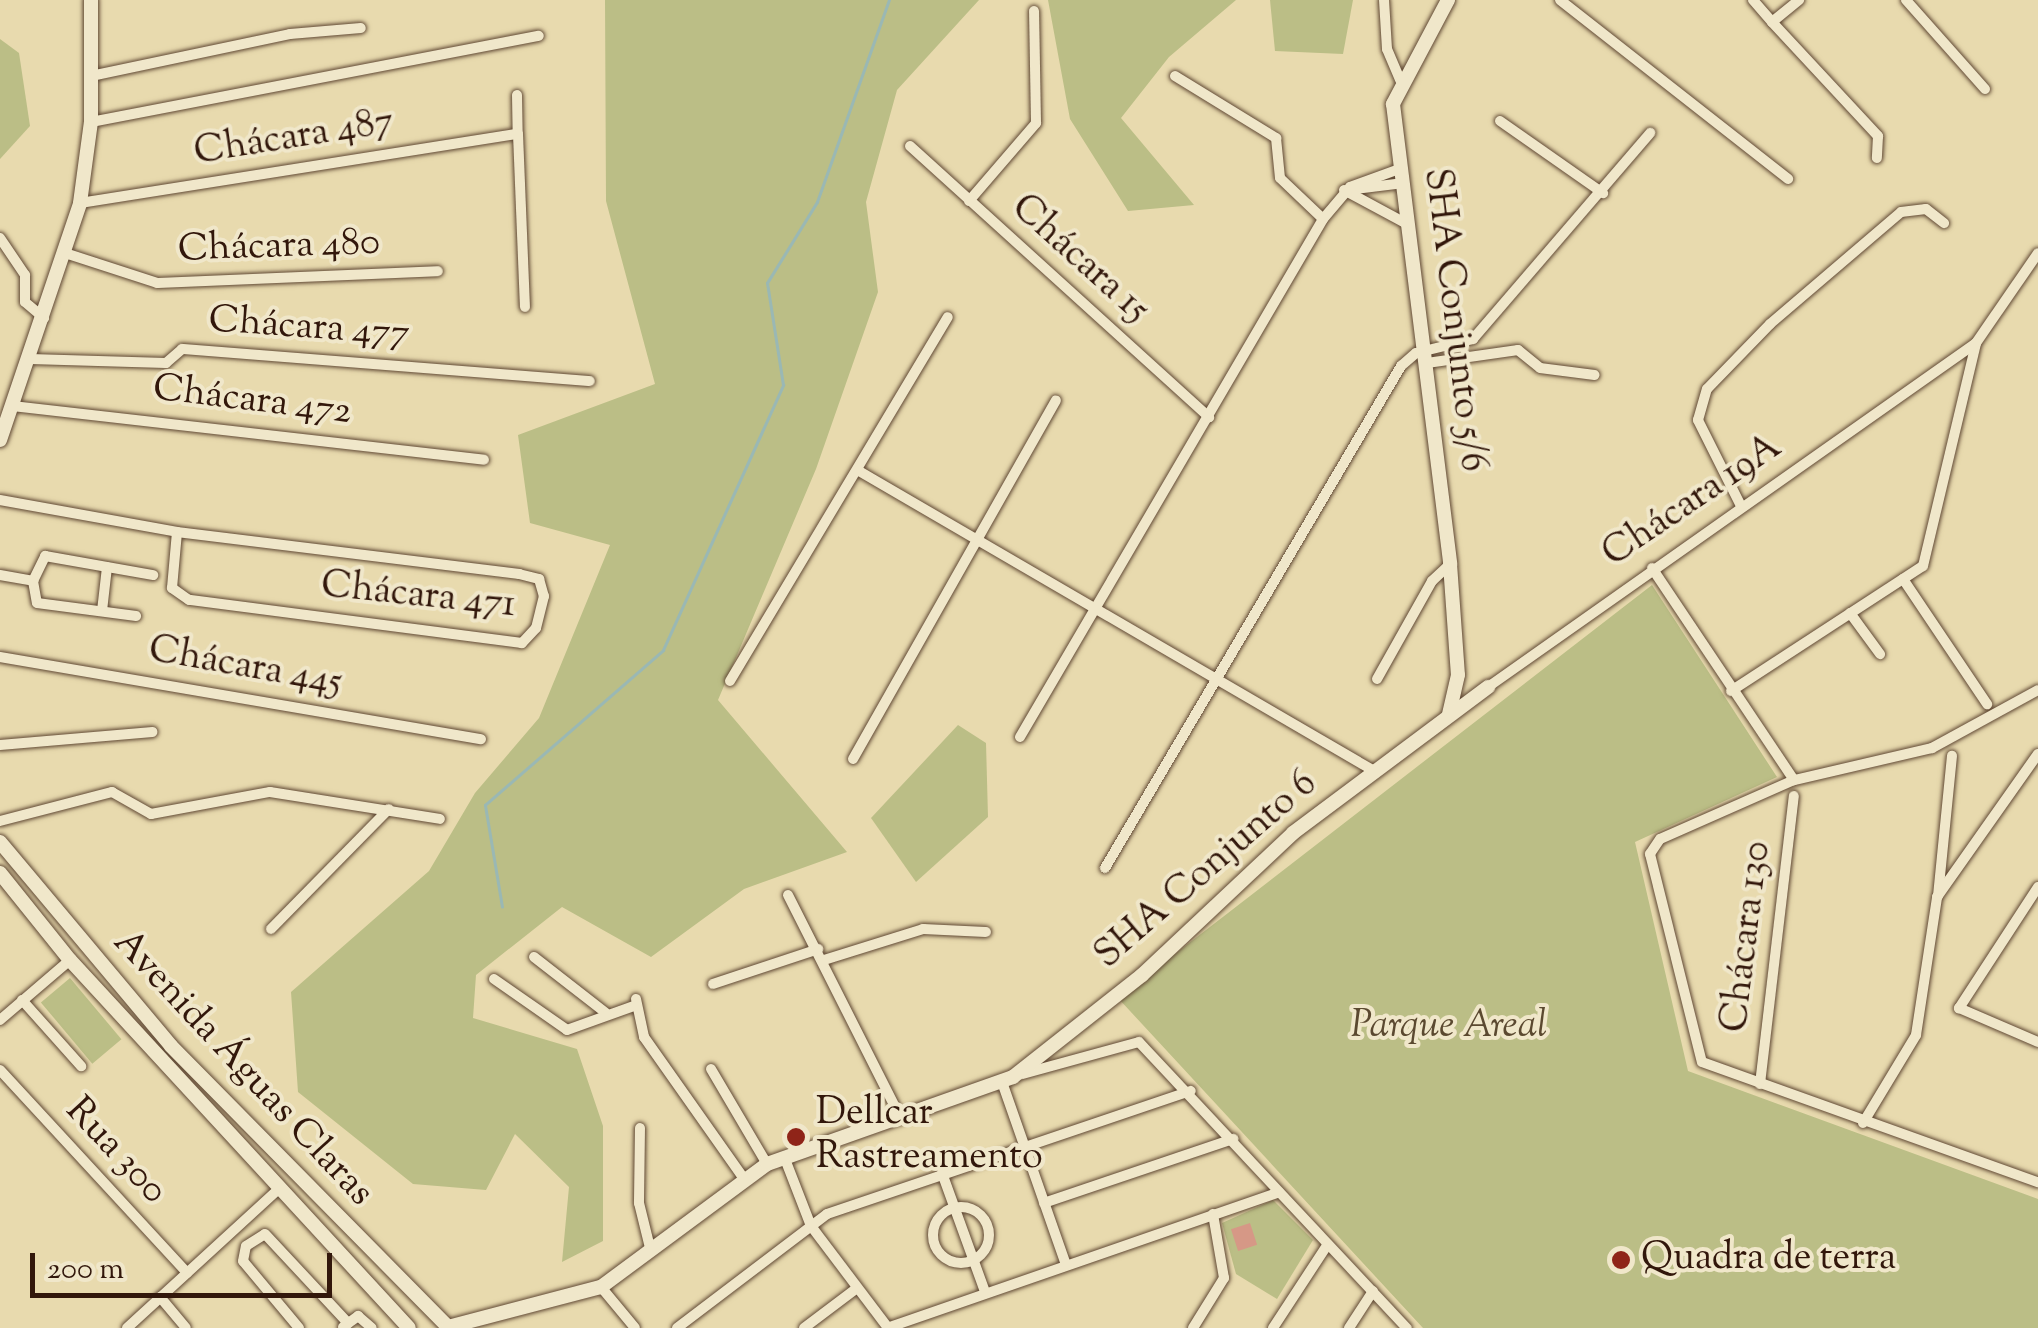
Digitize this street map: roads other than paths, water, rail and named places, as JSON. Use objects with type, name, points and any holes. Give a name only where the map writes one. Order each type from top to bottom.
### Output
[{"type":"street","points":[[0,440],[68,254],[80,203],[90,122],[91,0]]},
{"type":"street","points":[[1384,0],[1386,49],[1400,80]]},
{"type":"street","name":"SHA Conjunto 5/6","points":[[1448,0],[1400,80],[1393,104],[1450,564],[1458,662],[1448,717]]},
{"type":"street","points":[[1560,0],[1788,179]]},
{"type":"street","points":[[1753,0],[1878,136],[1876,158]]},
{"type":"street","points":[[1772,22],[1800,0]]},
{"type":"street","points":[[1906,0],[1985,89]]},
{"type":"street","points":[[969,201],[1036,122],[1034,11]]},
{"type":"street","points":[[91,76],[290,34],[361,28]]},
{"type":"street","points":[[90,122],[539,36]]},
{"type":"street","points":[[1176,76],[1276,138],[1280,178],[1323,219]]},
{"type":"street","points":[[517,95],[525,307]]},
{"type":"street","points":[[1500,121],[1603,193]]},
{"type":"street","name":"Chácara 487","points":[[80,203],[518,134]]},
{"type":"street","points":[[1105,868],[1219,681],[1389,384],[1426,356],[1473,339],[1650,134]]},
{"type":"street","name":"Chácara 15","points":[[910,146],[1210,418]]},
{"type":"street","points":[[1020,737],[1323,219],[1344,190],[1403,176]]},
{"type":"street","points":[[1344,190],[1410,226]]},
{"type":"street","points":[[1740,504],[1698,420],[1707,389],[1892,219],[1916,208],[1944,223]]},
{"type":"street","points":[[0,238],[25,275],[25,302],[45,318]]},
{"type":"street","points":[[1731,692],[1903,579],[1930,550],[1976,343],[2038,253]]},
{"type":"street","name":"Chácara 480","points":[[68,254],[157,284],[438,271]]},
{"type":"street","points":[[730,680],[859,471],[948,316]]},
{"type":"street","name":"Chácara 19A","points":[[1448,717],[1740,504],[1976,343]]},
{"type":"street","name":"Chácara 477","points":[[30,359],[166,363],[182,349],[590,380]]},
{"type":"street","points":[[1426,356],[1518,350],[1540,368],[1594,375]]},
{"type":"street","points":[[853,759],[1056,400]]},
{"type":"street","name":"Chácara 472","points":[[13,406],[484,460]]},
{"type":"street","points":[[859,471],[1376,772]]},
{"type":"street","name":"Chácara 471","points":[[0,500],[177,532],[519,574],[539,579],[544,596],[532,635],[522,643],[188,600],[171,580],[177,532]]},
{"type":"street","points":[[136,616],[38,604],[34,581],[46,556],[154,575]]},
{"type":"street","points":[[1377,679],[1432,581],[1450,564]]},
{"type":"street","points":[[102,611],[107,567]]},
{"type":"street","points":[[1652,568],[1731,692],[1794,780]]},
{"type":"street","points":[[0,575],[34,581]]},
{"type":"street","points":[[1903,579],[1987,704]]},
{"type":"street","points":[[1850,613],[1880,654]]},
{"type":"street","name":"Chácara 445","points":[[0,657],[481,739]]},
{"type":"street","points":[[1458,662],[1488,687]]},
{"type":"street","points":[[2038,690],[1932,748],[1794,780],[1660,839],[1650,854],[1698,1058],[1863,1123],[2038,1182]]},
{"type":"street","name":"SHA Conjunto 6","points":[[448,1328],[600,1287],[767,1164],[1007,1079],[1142,974],[1293,833],[1448,717]]},
{"type":"street","points":[[0,745],[152,732]]},
{"type":"street","points":[[1938,898],[2038,754]]},
{"type":"street","points":[[1863,1123],[1916,1035],[1938,898],[1952,756]]},
{"type":"street","points":[[0,822],[103,792],[151,814],[257,792],[440,819]]},
{"type":"street","name":"Chácara 130","points":[[1760,1084],[1794,796]]},
{"type":"street","points":[[271,929],[389,809]]},
{"type":"street","name":"Avenida Águas Claras","points":[[0,842],[26,878],[193,1070],[448,1328]]},
{"type":"street","name":"Avenida Águas Claras","points":[[0,873],[70,960],[409,1328]]},
{"type":"street","points":[[12,889],[26,878]]},
{"type":"street","points":[[2038,887],[1959,1008],[2038,1042]]},
{"type":"street","points":[[788,895],[900,1117]]},
{"type":"street","points":[[713,984],[923,929],[986,932]]},
{"type":"street","points":[[534,957],[606,1013]]},
{"type":"street","points":[[0,1020],[70,960]]},
{"type":"street","points":[[494,978],[566,1030],[635,1003],[650,1047],[746,1180]]},
{"type":"street","points":[[22,1000],[81,1066]]},
{"type":"street","points":[[1066,1265],[1007,1079],[1134,1041],[1191,1091],[1408,1328]]},
{"type":"street","points":[[710,1069],[767,1164]]},
{"type":"street","name":"Rua 300","points":[[0,1070],[187,1274]]},
{"type":"street","points":[[676,1328],[811,1226],[942,1173],[1191,1091]]},
{"type":"street","points":[[640,1128],[639,1203],[652,1252]]},
{"type":"street","points":[[1044,1203],[1234,1138]]},
{"type":"street","points":[[785,1158],[811,1226],[886,1327],[1280,1192]]},
{"type":"street","points":[[942,1173],[985,1292]]},
{"type":"street","points":[[127,1328],[280,1188]]},
{"type":"street","points":[[974,1205],[992,1246],[972,1259],[949,1264],[942,1258],[931,1220],[954,1211],[974,1205]]},
{"type":"street","points":[[1192,1328],[1224,1278],[1212,1214]]},
{"type":"street","points":[[236,1229],[249,1243]]},
{"type":"street","points":[[249,1243],[269,1234],[345,1326],[358,1316],[372,1328]]},
{"type":"street","points":[[249,1243],[246,1266],[300,1328]]},
{"type":"street","points":[[1273,1328],[1328,1244]]},
{"type":"street","points":[[600,1287],[635,1328]]},
{"type":"street","points":[[804,1328],[856,1288]]},
{"type":"street","points":[[1349,1328],[1373,1291]]},
{"type":"street","points":[[389,1308],[410,1292]]},
{"type":"street","points":[[160,1297],[186,1328]]},
{"type":"waterway","points":[[502,907],[485,805],[663,650],[783,385],[767,283],[817,202],[889,0]]},
{"type":"place","name":"Dellcar Rastreamento","points":[[796,1137]]},
{"type":"place","name":"Quadra de terra","points":[[1621,1260]]},
{"type":"park label","name":"Parque Areal","points":[[1449,1028]]}]
